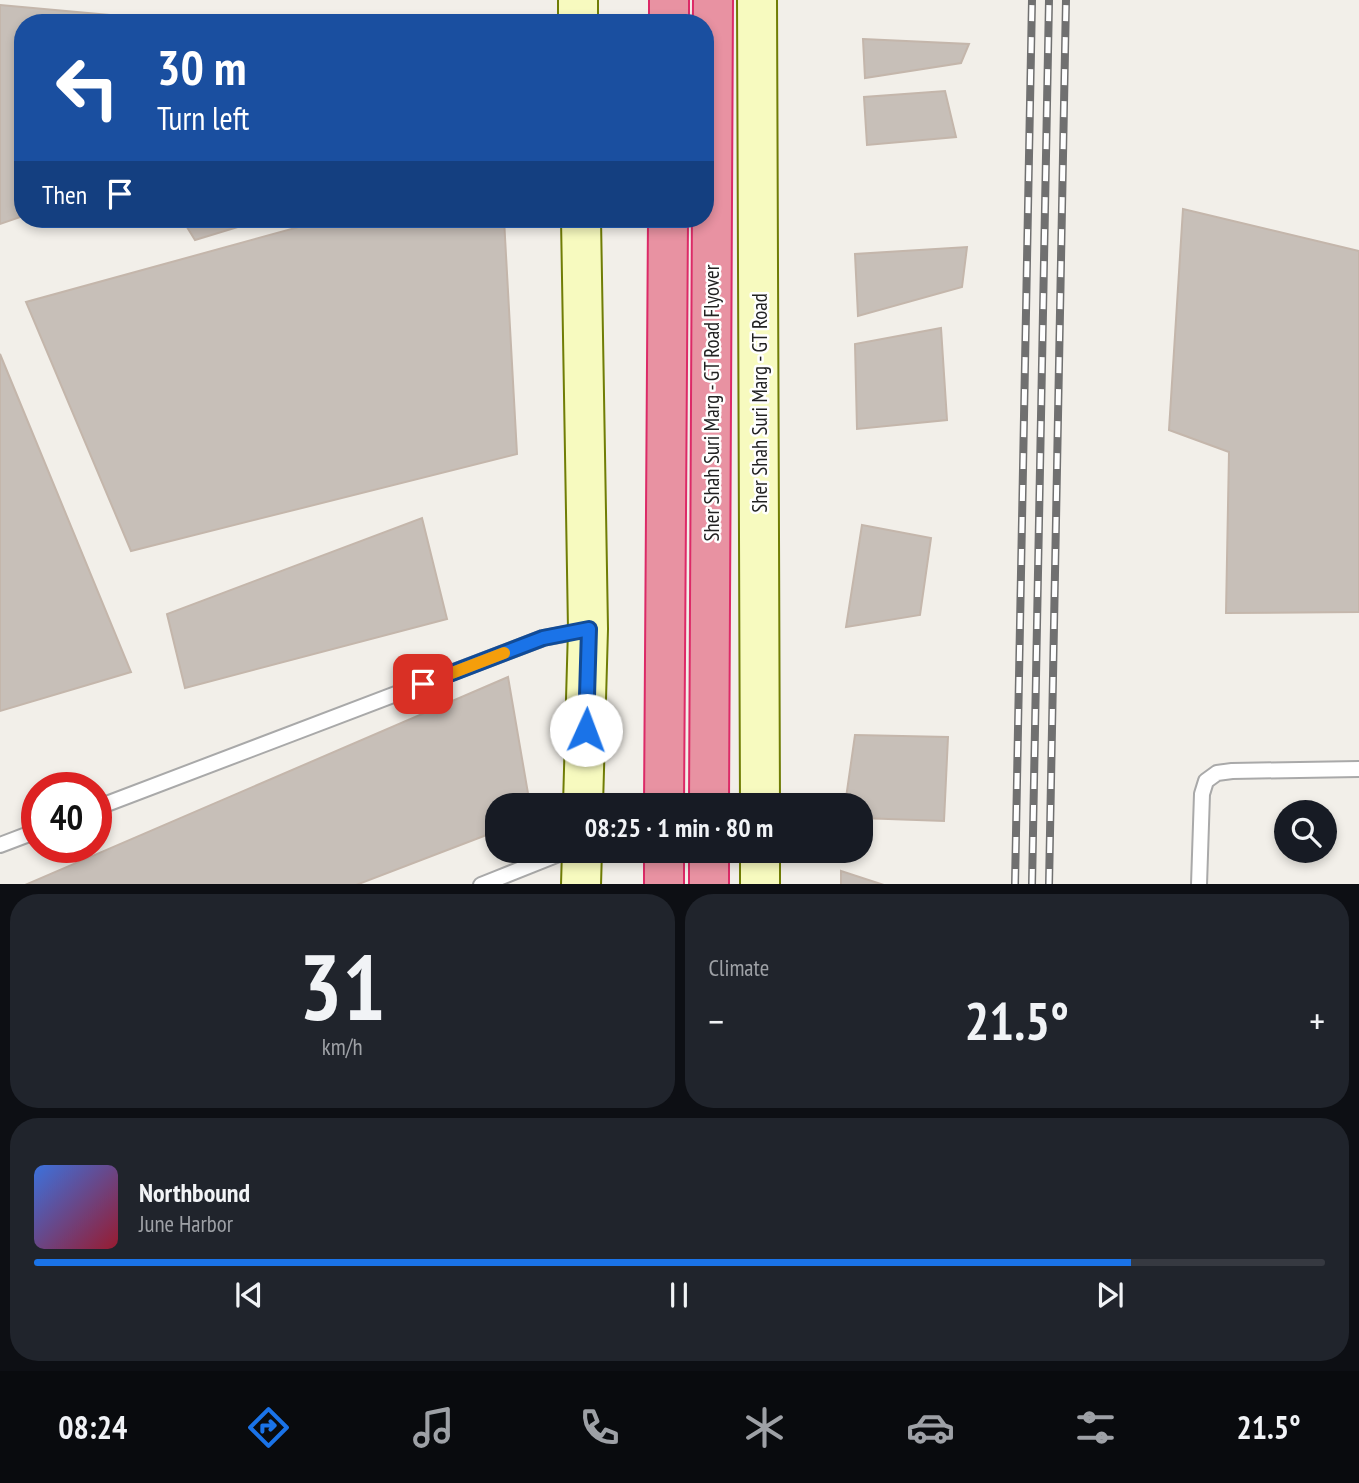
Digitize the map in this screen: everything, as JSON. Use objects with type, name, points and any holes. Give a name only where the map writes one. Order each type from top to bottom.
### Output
[{"type":"highway","name":"Sher Shah Suri Marg - GT Road Flyover","points":[[664,793],[668,228]]},
{"type":"highway","name":"Sher Shah Suri Marg - GT Road Flyover","points":[[709,793],[712,228]]},
{"type":"highway","points":[[664,863],[664,884]]},
{"type":"highway","points":[[709,863],[709,884]]},
{"type":"street","name":"Sher Shah Suri Marg - GT Road","points":[[757,0],[760,793]]},
{"type":"street","points":[[582,228],[589,629],[583,793]]},
{"type":"street","points":[[581,884],[582,863]]},
{"type":"street","points":[[760,863],[760,884]]},
{"type":"lane","points":[[112,802],[543,638],[589,629]]},
{"type":"lane","points":[[1199,884],[1202,794],[1206,781],[1217,773],[1359,769]]},
{"type":"lane","points":[[0,845],[21,837]]},
{"type":"lane","points":[[481,884],[535,863]]},
{"type":"building","points":[[0,5],[99,14],[14,14],[14,219],[0,224]]},
{"type":"building","points":[[863,39],[969,44],[961,63],[865,78]]},
{"type":"building","points":[[945,91],[956,137],[867,145],[864,97]]},
{"type":"building","points":[[1183,209],[1359,251],[1359,612],[1226,613],[1229,452],[1169,430]]},
{"type":"building","points":[[188,228],[234,228],[195,240]]},
{"type":"building","points":[[295,228],[504,228],[517,454],[131,551],[26,302]]},
{"type":"building","points":[[967,247],[962,287],[858,316],[855,254]]},
{"type":"building","points":[[941,328],[947,420],[857,429],[855,344]]},
{"type":"building","points":[[0,354],[131,672],[0,711]]},
{"type":"building","points":[[422,518],[447,619],[185,688],[167,614]]},
{"type":"building","points":[[862,525],[931,538],[920,615],[846,627]]},
{"type":"building","points":[[508,677],[528,793],[485,793],[485,836],[359,884],[27,884],[76,863],[112,863],[112,848]]},
{"type":"building","points":[[855,735],[948,737],[944,821],[873,818],[873,793],[847,793]]},
{"type":"building","points":[[841,871],[881,884],[841,884]]},
{"type":"railway","points":[[1015,884],[1032,0]]},
{"type":"railway","points":[[1032,884],[1049,0]]},
{"type":"railway","points":[[1049,884],[1066,0]]},
{"type":"slow traffic","points":[[452,673],[504,653]]},
{"type":"route","points":[[423,684],[543,638],[589,629],[586,730]]}]
